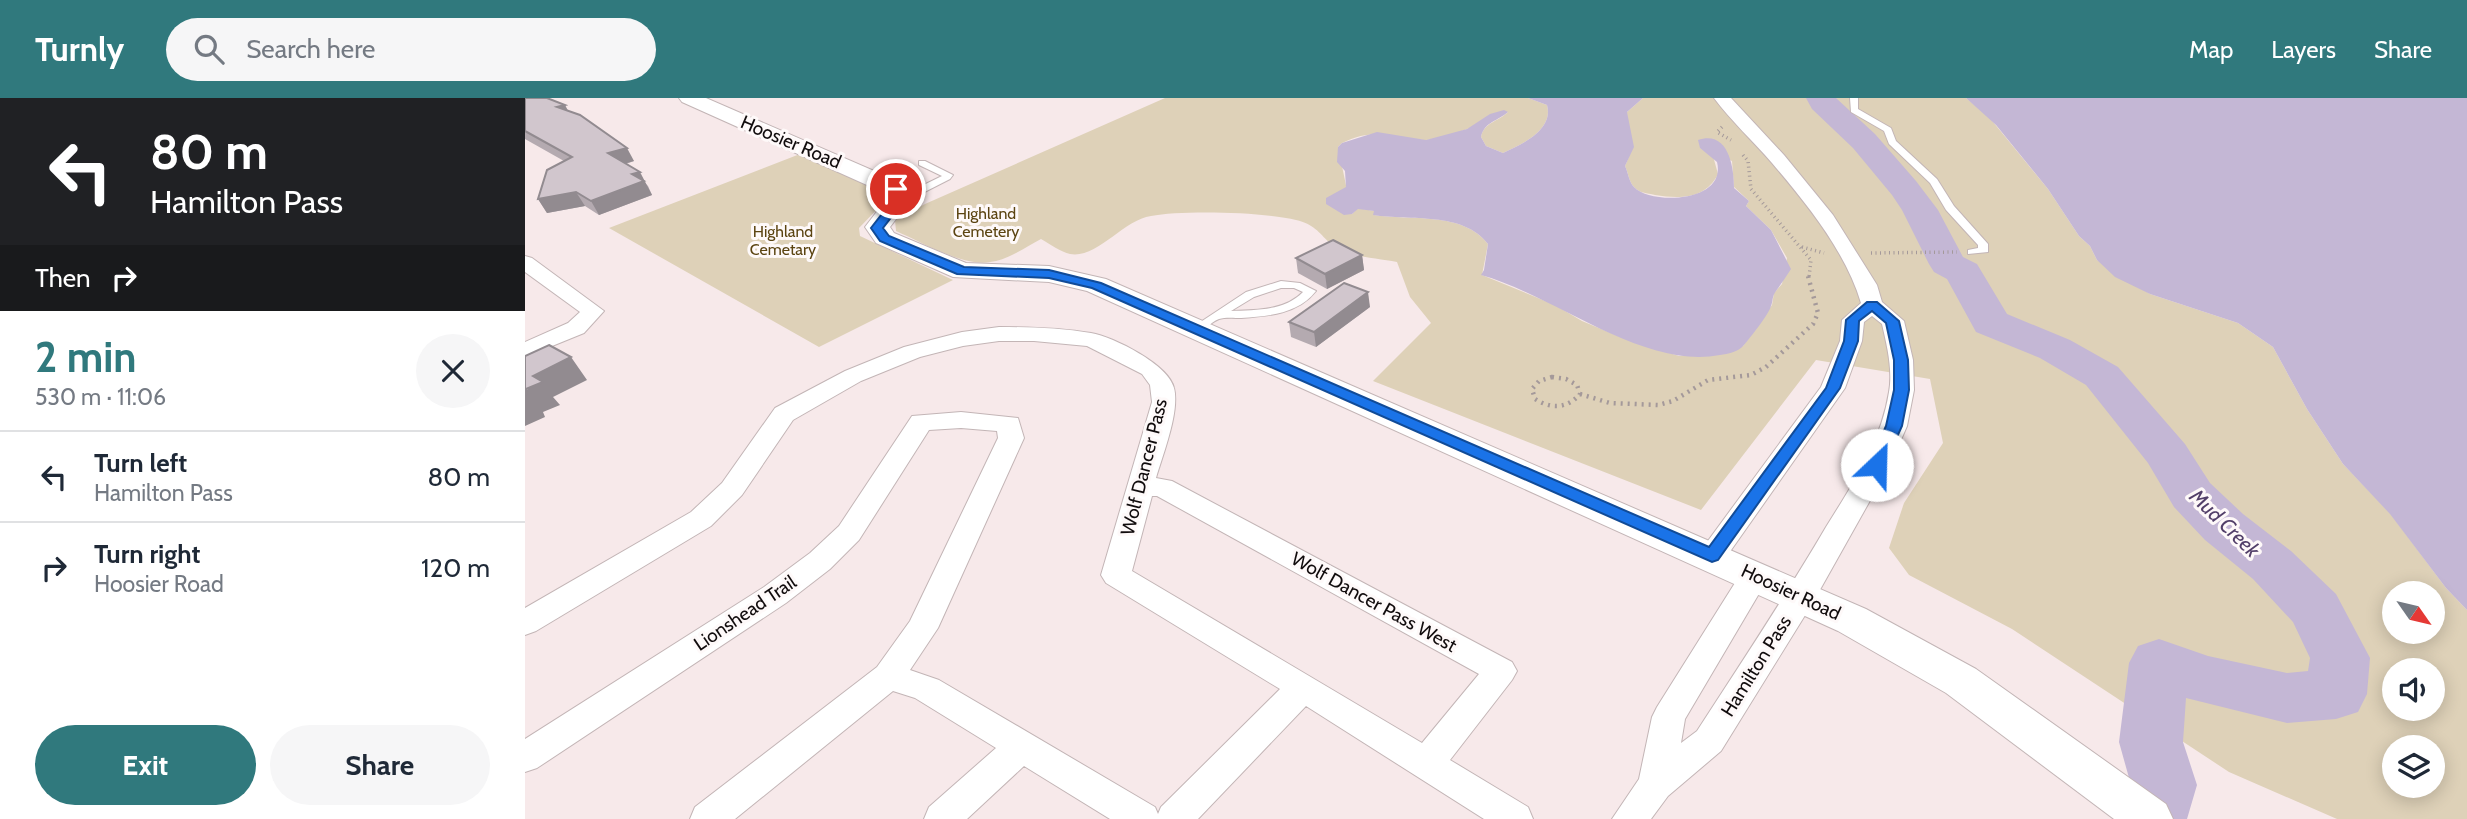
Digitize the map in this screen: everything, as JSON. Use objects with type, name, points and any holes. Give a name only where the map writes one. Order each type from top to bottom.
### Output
[{"type":"street","name":"Hoosier Road","points":[[689,98],[891,185],[899,193],[897,202],[877,228],[885,238],[962,271],[1028,272],[1075,279],[1208,322],[1801,596],[1910,650],[1961,681],[2150,819]]},
{"type":"street","name":"Hamilton Pass","points":[[1630,819],[1655,785],[1709,741],[1801,596],[1877,465],[1894,426],[1902,390],[1897,335],[1893,321],[1872,305],[1866,285],[1826,219],[1778,159],[1722,98]]},
{"type":"street","points":[[525,262],[593,311],[576,328],[525,350]]},
{"type":"street","points":[[1712,556],[1833,388],[1851,341],[1853,320],[1872,305]]},
{"type":"street","name":"Wolf Dancer Pass","points":[[525,623],[701,519],[732,489],[784,414],[853,376],[912,352],[963,339],[999,334],[1065,336],[1092,340],[1150,369],[1162,385],[1164,402],[1116,575],[1426,762],[1515,819]]},
{"type":"street","name":"Lionshead Trail","points":[[525,757],[775,595],[820,562],[849,533],[921,422],[1009,424],[1011,438],[922,628],[888,676]]},
{"type":"street","name":"Wolf Dancer Pass West","points":[[1141,486],[1162,487],[1501,671],[1426,762]]},
{"type":"street","name":"Hamilton Pass","points":[[1655,785],[1669,717],[1755,575]]},
{"type":"street","points":[[708,819],[888,676],[927,689],[1142,819]]},
{"type":"street","points":[[1174,819],[1303,687]]},
{"type":"street","points":[[942,819],[1023,745]]},
{"type":"lane","points":[[1854,98],[1854,110],[1888,130],[1892,142],[1934,181],[1950,208],[1983,244],[1985,250],[1972,252]]},
{"type":"lane","points":[[897,202],[947,177],[948,175],[922,163]]},
{"type":"lane","points":[[1292,285],[1310,291],[1305,298],[1293,305],[1208,322],[1242,297],[1260,290],[1292,285]]},
{"type":"path","points":[[1743,122],[1731,123],[1717,132],[1733,141],[1748,161],[1751,189],[1811,260]]},
{"type":"path","points":[[1916,253],[1972,252]]},
{"type":"path","points":[[1811,260],[1826,253]]},
{"type":"path","points":[[1580,394],[1565,406],[1548,405],[1535,399],[1532,389],[1545,378],[1559,377],[1572,382],[1580,394],[1611,404],[1658,405],[1673,401],[1708,380],[1751,375],[1766,367],[1813,324],[1818,313],[1808,274],[1811,260]]},
{"type":"green space","name":"Highland Cemetery","points":[[1165,98],[1528,98],[1547,105],[1546,122],[1534,135],[1503,153],[1486,146],[1481,137],[1488,125],[1508,112],[1432,139],[1375,134],[1342,143],[1338,147],[1352,214],[1358,208],[1374,211],[1374,215],[1435,219],[1465,226],[1488,244],[1482,275],[1555,305],[1582,321],[1618,336],[1679,356],[1743,346],[1772,305],[1774,293],[1782,284],[1787,258],[1771,230],[1746,206],[1749,201],[1734,187],[1732,161],[1700,148],[1713,156],[1718,174],[1707,188],[1699,193],[1683,197],[1664,196],[1636,189],[1625,166],[1631,150],[1627,112],[1643,98],[1966,98],[1989,117],[2048,189],[2079,236],[2090,246],[2097,260],[2150,294],[2238,323],[2273,347],[2307,409],[2343,464],[2390,513],[2441,581],[2382,581],[2382,644],[2445,644],[2445,587],[2467,610],[2467,819],[2337,819],[2229,772],[2012,629],[1909,575],[1889,548],[1904,503],[1943,443],[1930,379],[1816,360],[1701,510],[1373,381],[1431,323],[1410,297],[1397,262],[1362,256],[1337,248],[1312,226],[1302,222],[1282,217],[1245,214],[1165,214],[1130,224],[1090,251],[1080,254],[1059,250],[1041,239],[1003,259],[980,263],[955,257],[896,231],[895,220],[925,204]]},
{"type":"green space","name":"Highland Cemetary","points":[[800,154],[887,192],[887,199],[859,228],[860,236],[953,280],[819,347],[609,228]]},
{"type":"shaded area","points":[[1528,98],[1643,98],[1627,112],[1634,147],[1625,166],[1634,187],[1655,196],[1685,197],[1711,186],[1717,176],[1717,162],[1700,148],[1698,140],[1708,138],[1723,145],[1731,161],[1734,188],[1749,201],[1746,206],[1771,230],[1791,269],[1775,293],[1767,314],[1742,347],[1726,354],[1691,357],[1660,352],[1630,342],[1538,298],[1481,275],[1488,244],[1465,226],[1435,219],[1373,215],[1374,211],[1358,209],[1352,214],[1344,215],[1326,204],[1326,198],[1346,187],[1345,171],[1337,162],[1338,147],[1342,143],[1377,132],[1426,140],[1467,129],[1490,114],[1504,110],[1508,112],[1488,125],[1481,137],[1486,146],[1503,153],[1534,135],[1546,122],[1547,105]]},
{"type":"shaded area","points":[[1966,98],[2467,98],[2467,610],[2446,588],[2445,581],[2441,581],[2390,514],[2343,464],[2307,409],[2273,347],[2238,323],[2150,294],[2115,277],[2097,260],[2090,246],[2079,236],[2048,189],[1996,125]]},
{"type":"building","points":[[525,98],[547,98],[565,105],[557,107],[580,115],[627,148],[608,153],[640,172],[632,174],[644,181],[591,201],[576,192],[538,199],[547,170],[572,157],[525,131]]},
{"type":"building","points":[[1333,240],[1362,255],[1325,274],[1296,258]]},
{"type":"building","points":[[1344,283],[1368,292],[1314,332],[1289,322]]},
{"type":"building","points":[[549,345],[571,357],[533,376],[543,382],[526,389],[525,395],[525,356]]},
{"type":"waterway","name":"Mud Creek","points":[[1821,98],[1823,103],[1864,141],[1904,188],[1920,210],[1948,264],[1963,272],[1991,323],[2055,349],[2102,376],[2168,455],[2192,495],[2224,527],[2272,565],[2316,609],[2340,658],[2336,694],[2287,698],[2205,680],[2159,663],[2151,742],[2164,785],[2153,819]]},
{"type":"route","points":[[896,189],[899,193],[897,202],[877,228],[885,238],[962,271],[1049,274],[1096,285],[1712,556],[1833,388],[1851,341],[1853,320],[1872,305],[1893,321],[1901,360],[1902,390],[1894,426],[1877,465]]}]
